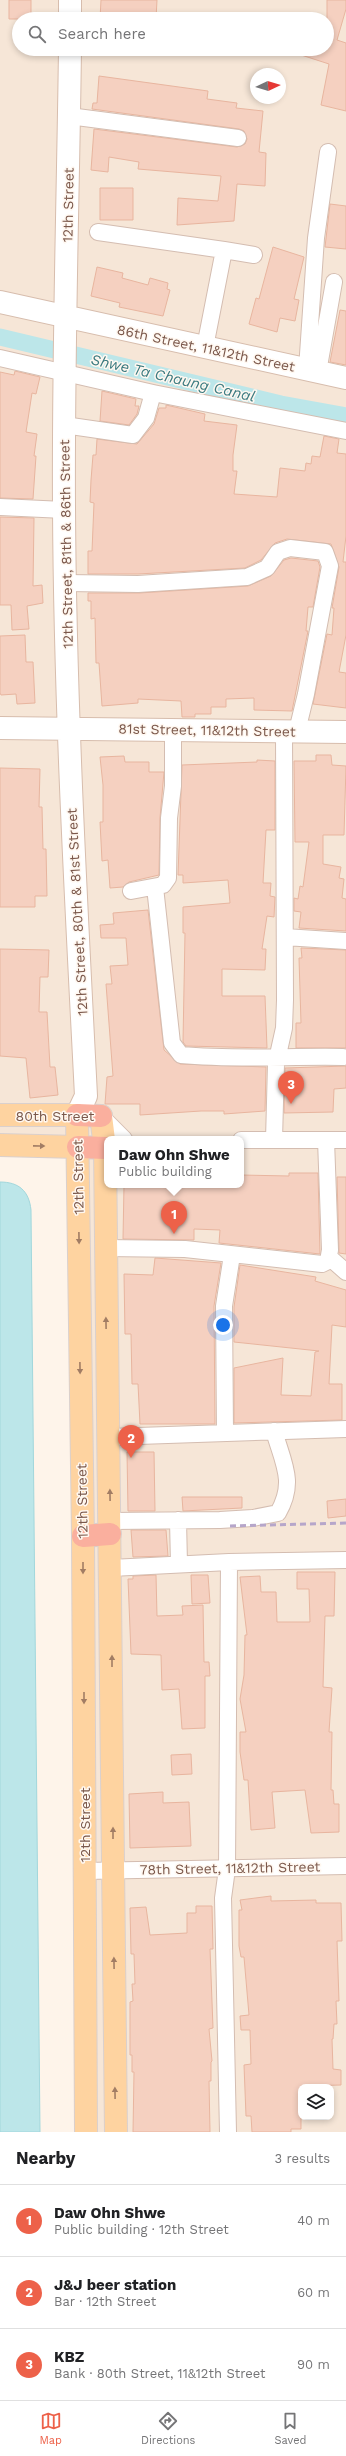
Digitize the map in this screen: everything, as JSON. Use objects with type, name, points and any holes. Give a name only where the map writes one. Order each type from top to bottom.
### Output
[{"type":"highway","name":"80th Street","points":[[81,1106],[101,1116]]},
{"type":"highway","points":[[78,1147],[104,1145]]},
{"type":"highway","points":[[83,1536],[110,1527]]},
{"type":"main road","points":[[70,0],[70,12]]},
{"type":"main road","name":"12th Street","points":[[65,358],[70,56]]},
{"type":"main road","name":"86th Street, 11&12th Street","points":[[0,302],[346,378]]},
{"type":"main road","name":"12th Street, 81th & 86th Street","points":[[65,358],[64,510],[68,728]]},
{"type":"main road","name":"81st Street, 11&12th Street","points":[[0,728],[346,732]]},
{"type":"main road","name":"12th Street, 80th & 81st Street","points":[[68,728],[81,1106]]},
{"type":"main road","name":"12th Street","points":[[81,1106],[78,1147],[83,1536],[86,2132]]},
{"type":"main road","name":"80th Street","points":[[0,1115],[81,1106]]},
{"type":"main road","name":"12th Street","points":[[101,1116],[109,1136]]},
{"type":"main road","points":[[0,1145],[78,1147]]},
{"type":"main road","name":"12th Street","points":[[109,1188],[104,1248],[111,1568],[116,2132]]},
{"type":"street","points":[[69,116],[238,138]]},
{"type":"street","points":[[312,371],[316,238],[324,193],[328,152]]},
{"type":"street","points":[[98,232],[224,250],[254,256]]},
{"type":"street","points":[[205,347],[224,250]]},
{"type":"street","points":[[312,371],[334,282]]},
{"type":"street","points":[[0,358],[65,358],[153,393],[346,431]]},
{"type":"street","points":[[64,425],[133,435],[146,418],[153,393]]},
{"type":"street","points":[[0,507],[64,510]]},
{"type":"street","points":[[66,583],[138,584],[247,577],[267,568],[278,552],[290,548],[325,552],[330,566],[306,694],[290,731],[284,1028],[278,1056],[275,1083],[274,1140]]},
{"type":"street","points":[[130,891],[163,885],[168,874],[173,730]]},
{"type":"street","points":[[155,887],[172,1043],[180,1055],[212,1058],[278,1056],[343,1057]]},
{"type":"street","points":[[285,937],[346,941]]},
{"type":"street","points":[[244,1140],[346,1140]]},
{"type":"street","points":[[104,1248],[185,1249],[232,1256],[322,1264],[328,1262],[330,1257],[326,1140]]},
{"type":"street","points":[[225,1433],[224,1306],[232,1256]]},
{"type":"street","points":[[330,1257],[346,1272]]},
{"type":"street","points":[[109,1437],[346,1429]]},
{"type":"street","points":[[110,1527],[178,1520],[253,1518],[278,1513],[286,1499],[289,1484],[274,1431]]},
{"type":"street","points":[[178,1520],[179,1564]]},
{"type":"street","points":[[111,1568],[229,1562],[346,1560]]},
{"type":"street","points":[[228,2132],[223,1898],[227,1869],[229,1562]]},
{"type":"street","name":"78th Street, 11&12th Street","points":[[85,1871],[346,1866]]},
{"type":"shaded area","points":[[0,0],[346,0],[346,2132],[97,2132],[88,1148],[0,1148]]},
{"type":"water","points":[[0,1182],[7,1182],[22,1189],[28,1198],[31,1210],[40,2132],[0,2132]]},
{"type":"building","points":[[9,0],[31,0],[31,12],[12,12],[12,19],[9,19]]},
{"type":"building","points":[[101,0],[157,0],[156,12],[100,12]]},
{"type":"building","points":[[327,0],[346,0],[346,9],[337,40],[346,43],[346,111],[321,105],[329,64],[304,56],[334,56],[334,12],[327,12]]},
{"type":"building","points":[[99,76],[208,91],[207,99],[237,103],[236,108],[263,111],[259,152],[266,153],[265,186],[237,184],[234,221],[177,225],[178,198],[218,201],[221,176],[138,169],[139,162],[109,157],[108,172],[91,170],[94,129],[237,147],[245,144],[247,139],[244,131],[239,129],[92,109],[93,103],[97,103]]},
{"type":"building","points":[[100,188],[133,188],[133,220],[100,220]]},
{"type":"building","points":[[330,204],[346,206],[346,249],[325,247]]},
{"type":"building","points":[[273,247],[304,257],[294,299],[299,300],[295,321],[280,318],[277,332],[249,324],[256,298],[259,299]]},
{"type":"building","points":[[97,267],[123,273],[122,278],[148,285],[150,278],[168,283],[167,289],[170,290],[163,316],[119,307],[120,303],[91,296]]},
{"type":"building","points":[[340,310],[346,311],[346,365],[330,362]]},
{"type":"building","points":[[15,371],[40,377],[36,394],[32,393],[26,432],[37,434],[34,456],[36,456],[33,499],[0,498],[0,372],[14,375]]},
{"type":"building","points":[[102,391],[136,399],[135,406],[139,406],[137,414],[129,425],[100,421]]},
{"type":"building","points":[[166,405],[205,414],[204,421],[237,425],[233,455],[233,471],[237,471],[234,494],[277,497],[280,468],[305,471],[306,463],[311,464],[312,456],[320,457],[324,436],[339,439],[337,453],[346,454],[346,536],[343,562],[346,562],[346,635],[339,672],[346,673],[346,708],[313,704],[327,634],[332,635],[334,608],[332,608],[339,567],[331,544],[287,539],[275,543],[261,560],[245,568],[138,574],[88,574],[88,551],[92,551],[94,503],[90,502],[91,480],[93,455],[96,455],[97,439],[137,444],[154,424],[159,408],[166,408]]},
{"type":"building","points":[[0,517],[34,518],[33,586],[42,585],[43,603],[27,606],[29,629],[12,630],[11,605],[0,605]]},
{"type":"building","points":[[291,558],[318,561],[320,567],[313,607],[308,607],[306,631],[308,631],[292,711],[254,710],[254,698],[226,699],[226,707],[211,707],[211,714],[195,714],[195,717],[182,717],[181,701],[138,699],[138,703],[102,706],[99,663],[96,663],[95,618],[91,619],[91,601],[88,601],[88,593],[139,593],[248,586],[271,576],[284,560]]},
{"type":"building","points":[[25,635],[26,662],[33,662],[35,703],[17,704],[16,694],[1,695],[0,693],[0,636]]},
{"type":"building","points":[[316,755],[331,755],[332,765],[346,766],[344,835],[323,835],[323,864],[341,867],[339,878],[344,879],[342,898],[346,899],[346,931],[299,928],[301,912],[294,911],[294,898],[298,899],[300,886],[303,887],[309,842],[295,842],[294,761],[316,761]]},
{"type":"building","points":[[124,756],[125,762],[149,762],[149,772],[164,772],[160,818],[159,875],[129,882],[123,887],[110,888],[108,860],[102,861],[100,822],[103,822],[103,785],[100,757]]},
{"type":"building","points":[[257,760],[275,761],[275,830],[266,830],[263,883],[271,883],[270,896],[275,897],[274,917],[267,916],[262,949],[266,949],[265,970],[222,969],[222,996],[265,996],[267,1048],[186,1046],[183,1042],[185,933],[183,933],[183,907],[230,903],[228,880],[183,883],[183,875],[178,875],[182,765],[257,762]]},
{"type":"building","points":[[0,768],[40,769],[39,807],[42,807],[43,849],[46,849],[47,896],[35,896],[35,907],[0,907]]},
{"type":"building","points":[[148,910],[164,1050],[180,1064],[266,1067],[265,1111],[224,1114],[224,1111],[201,1111],[140,1115],[140,1104],[105,1104],[107,1077],[113,1076],[106,984],[112,984],[110,966],[128,965],[126,938],[101,938],[100,925],[114,924],[113,913]]},
{"type":"building","points":[[301,948],[346,950],[346,1048],[296,1048],[296,1023],[301,1023],[299,958],[302,958]]},
{"type":"building","points":[[0,949],[49,950],[48,977],[40,977],[39,1012],[47,1012],[50,1067],[55,1067],[58,1095],[30,1098],[26,1058],[0,1056]]},
{"type":"building","points":[[346,1066],[346,1088],[334,1089],[333,1112],[284,1113],[285,1068]]},
{"type":"building","points":[[289,1173],[318,1173],[320,1254],[219,1243],[220,1230],[194,1229],[194,1240],[123,1239],[124,1188],[244,1188],[244,1175],[289,1176]]},
{"type":"building","points":[[337,1177],[346,1177],[346,1254],[339,1253]]},
{"type":"building","points":[[155,1258],[221,1263],[214,1306],[215,1424],[140,1424],[138,1384],[132,1384],[131,1334],[125,1334],[124,1274],[153,1275]]},
{"type":"building","points":[[240,1265],[316,1277],[315,1281],[346,1290],[346,1327],[332,1325],[329,1384],[342,1384],[342,1420],[234,1423],[234,1368],[283,1358],[281,1395],[311,1396],[315,1352],[319,1351],[234,1342],[234,1307]]},
{"type":"building","points":[[127,1452],[154,1452],[155,1511],[128,1511]]},
{"type":"building","points":[[182,1497],[242,1497],[242,1508],[183,1511]]},
{"type":"building","points":[[346,1499],[346,1516],[328,1518],[327,1501]]},
{"type":"building","points":[[131,1530],[166,1530],[168,1556],[133,1557]]},
{"type":"building","points":[[297,1572],[335,1572],[334,1616],[325,1616],[323,1687],[332,1688],[329,1732],[332,1732],[331,1790],[333,1790],[334,1804],[339,1804],[339,1832],[311,1833],[305,1790],[272,1792],[275,1828],[251,1830],[248,1780],[244,1780],[240,1752],[240,1732],[246,1732],[240,1699],[244,1675],[245,1635],[247,1635],[240,1577],[260,1576],[261,1592],[276,1592],[277,1622],[310,1622],[309,1589],[297,1589]]},
{"type":"building","points":[[156,1575],[157,1616],[183,1615],[182,1606],[203,1605],[204,1662],[209,1662],[210,1676],[205,1676],[205,1728],[182,1729],[179,1689],[162,1690],[161,1655],[131,1654],[128,1579],[133,1579],[133,1576]]},
{"type":"building","points":[[191,1575],[208,1575],[210,1603],[192,1604]]},
{"type":"building","points":[[191,1754],[192,1774],[172,1775],[171,1755]]},
{"type":"building","points":[[163,1792],[163,1803],[189,1802],[191,1846],[130,1848],[129,1794]]},
{"type":"building","points":[[271,1896],[271,1901],[316,1900],[316,1903],[341,1903],[342,1941],[337,1941],[339,2001],[336,2001],[337,2024],[334,2024],[332,2039],[333,2069],[341,2070],[341,2085],[298,2084],[298,2120],[301,2120],[301,2129],[291,2129],[291,2132],[252,2132],[251,2116],[246,2116],[244,2065],[251,2064],[250,2030],[241,2030],[240,2016],[249,2015],[244,1957],[241,1957],[239,1946],[239,1910],[242,1910],[240,1900]]},
{"type":"building","points":[[196,1906],[212,1906],[213,1949],[210,1949],[213,2028],[209,2029],[212,2061],[211,2081],[209,2081],[210,2132],[133,2132],[134,2072],[132,2072],[132,2055],[130,2055],[130,2002],[133,2001],[132,1984],[135,1984],[134,1954],[131,1954],[130,1908],[146,1907],[150,1935],[187,1933],[187,1913],[196,1913]]},
{"type":"waterway","name":"Shwe Ta Chaung Canal","points":[[0,337],[281,404],[346,416]]},
{"type":"railway","points":[[230,1526],[346,1523]]},
{"type":"place","name":"KBZ","points":[[291,1104]]},
{"type":"place","name":"Daw Ohn Shwe","points":[[174,1234]]},
{"type":"place","name":"J&J beer station","points":[[131,1458]]}]
